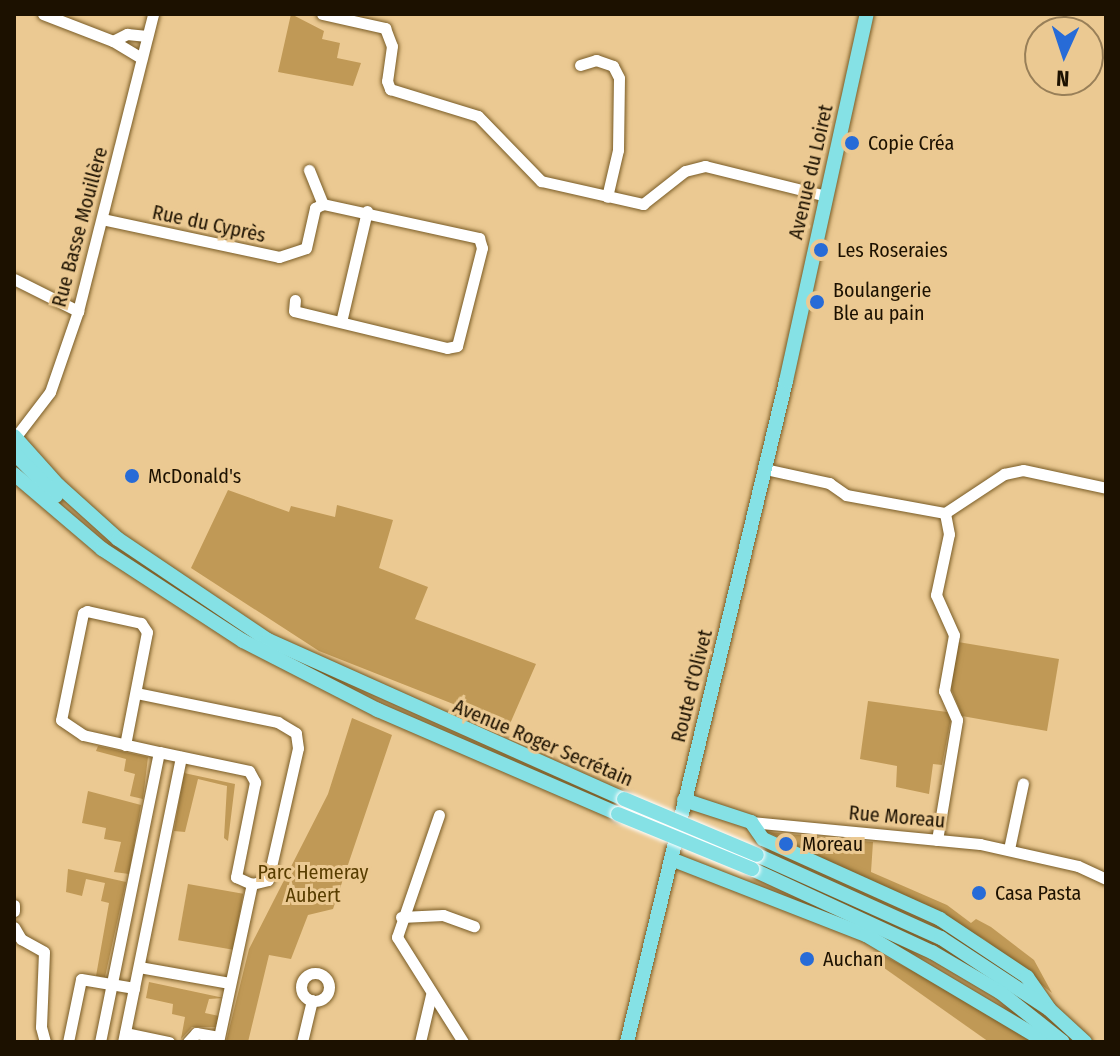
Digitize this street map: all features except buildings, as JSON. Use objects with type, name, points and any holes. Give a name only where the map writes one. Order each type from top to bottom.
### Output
[{"type":"main road","name":"Avenue du Loiret","points":[[792,339],[867,14]]},
{"type":"main road","name":"Route d'Olivet","points":[[627,1042],[765,469],[792,339]]},
{"type":"main road","name":"Avenue Roger Secrétain","points":[[14,441],[58,485],[163,572],[268,640],[624,799],[932,952],[1000,992],[1063,1042]]},
{"type":"main road","name":"Avenue Roger Secrétain","points":[[14,474],[102,549],[243,641],[378,710],[618,814],[754,862],[941,938],[1049,1009],[1085,1042]]},
{"type":"main road","name":"Rue Moreau","points":[[684,800],[751,822]]},
{"type":"main road","points":[[751,822],[763,839],[940,919],[990,948],[1027,977],[1049,1009]]},
{"type":"main road","points":[[671,859],[866,935],[1046,1042]]},
{"type":"street","points":[[43,14],[113,41],[141,58]]},
{"type":"street","name":"Rue Basse Mouillère","points":[[14,441],[50,392],[78,311],[153,14]]},
{"type":"street","points":[[322,14],[385,28],[392,46],[390,89],[474,113],[512,146],[533,177],[643,204],[685,171],[705,166],[826,196]]},
{"type":"street","points":[[113,41],[127,34],[147,36]]},
{"type":"street","points":[[580,65],[596,60],[613,66],[619,78],[618,150],[607,197]]},
{"type":"street","points":[[295,300],[294,311],[447,348],[461,339],[482,248],[479,238],[367,211],[323,204],[309,170]]},
{"type":"street","name":"Rue du Cyprès","points":[[102,219],[291,258],[306,248],[315,208],[323,204]]},
{"type":"street","points":[[341,322],[367,211]]},
{"type":"street","points":[[14,279],[78,311]]},
{"type":"street","points":[[765,469],[829,483],[846,495],[945,513],[1004,474],[1023,470],[1106,488]]},
{"type":"street","points":[[937,840],[957,720],[944,691],[954,635],[936,595],[949,534],[945,513]]},
{"type":"street","points":[[125,745],[148,640],[145,627],[83,613],[61,720],[90,737],[125,745],[181,757],[245,770],[254,777],[236,877],[252,884],[268,880],[298,748],[296,733],[278,722],[137,693]]},
{"type":"street","points":[[100,1042],[159,752]]},
{"type":"street","points":[[169,1042],[124,1038],[181,757]]},
{"type":"street","points":[[1009,849],[1023,783]]},
{"type":"street","points":[[439,815],[401,917],[400,947],[463,1042]]},
{"type":"street","name":"Rue Moreau","points":[[751,822],[1009,849],[1106,879]]},
{"type":"street","points":[[188,1042],[196,1033],[218,1040],[252,884]]},
{"type":"street","points":[[129,897],[152,901]]},
{"type":"street","points":[[401,917],[443,915],[474,926]]},
{"type":"street","points":[[14,927],[21,939],[44,952],[41,1027],[45,1042]]},
{"type":"street","points":[[139,967],[230,983]]},
{"type":"street","points":[[68,1042],[81,979],[134,988]]},
{"type":"street","points":[[420,1042],[431,995]]},
{"type":"street","points":[[302,1042],[312,1000]]},
{"type":"green space","points":[[291,14],[324,31],[322,39],[340,43],[337,58],[361,63],[353,86],[278,72]]},
{"type":"green space","points":[[228,490],[289,512],[291,506],[335,517],[337,505],[393,520],[379,568],[428,587],[415,619],[536,664],[509,726],[319,651],[191,568]]},
{"type":"green space","points":[[958,642],[1059,659],[1047,731],[962,716],[951,688]]},
{"type":"green space","points":[[868,701],[947,712],[951,718],[942,765],[933,764],[929,794],[896,787],[897,766],[860,759]]},
{"type":"green space","name":"Parc Hemeray Aubert","points":[[352,718],[392,735],[333,909],[308,915],[291,959],[269,955],[248,1042],[226,1042],[249,949],[328,794]]},
{"type":"green space","points":[[98,746],[148,757],[143,799],[130,796],[135,774],[124,771],[126,759],[96,751]]},
{"type":"green space","points":[[184,773],[235,784],[228,841],[224,838],[227,786],[198,779],[185,832],[174,831]]},
{"type":"green space","points":[[88,791],[141,805],[129,874],[114,872],[121,842],[104,839],[106,828],[82,823]]},
{"type":"green space","points":[[768,832],[873,842],[871,872],[947,905],[971,923],[976,919],[991,927],[1034,960],[1052,993],[984,939]]},
{"type":"green space","points":[[68,869],[126,882],[105,977],[96,976],[109,903],[101,901],[105,883],[86,879],[82,896],[66,892]]},
{"type":"green space","points":[[188,884],[243,894],[233,950],[178,940]]},
{"type":"green space","points":[[877,952],[971,1002],[1034,1042],[989,1042],[870,958]]},
{"type":"green space","points":[[149,982],[224,998],[209,999],[205,1013],[219,1016],[216,1027],[192,1027],[181,1039],[185,1017],[172,1014],[173,1004],[146,998]]},
{"type":"place","name":"Copie Créa","points":[[852,143]]},
{"type":"place","name":"Les Roseraies","points":[[821,250]]},
{"type":"place","name":"Boulangerie Ble au pain","points":[[817,302]]},
{"type":"place","name":"McDonald's","points":[[132,476]]},
{"type":"place","name":"Moreau","points":[[786,844]]},
{"type":"place","name":"Casa Pasta","points":[[979,893]]},
{"type":"place","name":"Auchan","points":[[807,959]]}]
